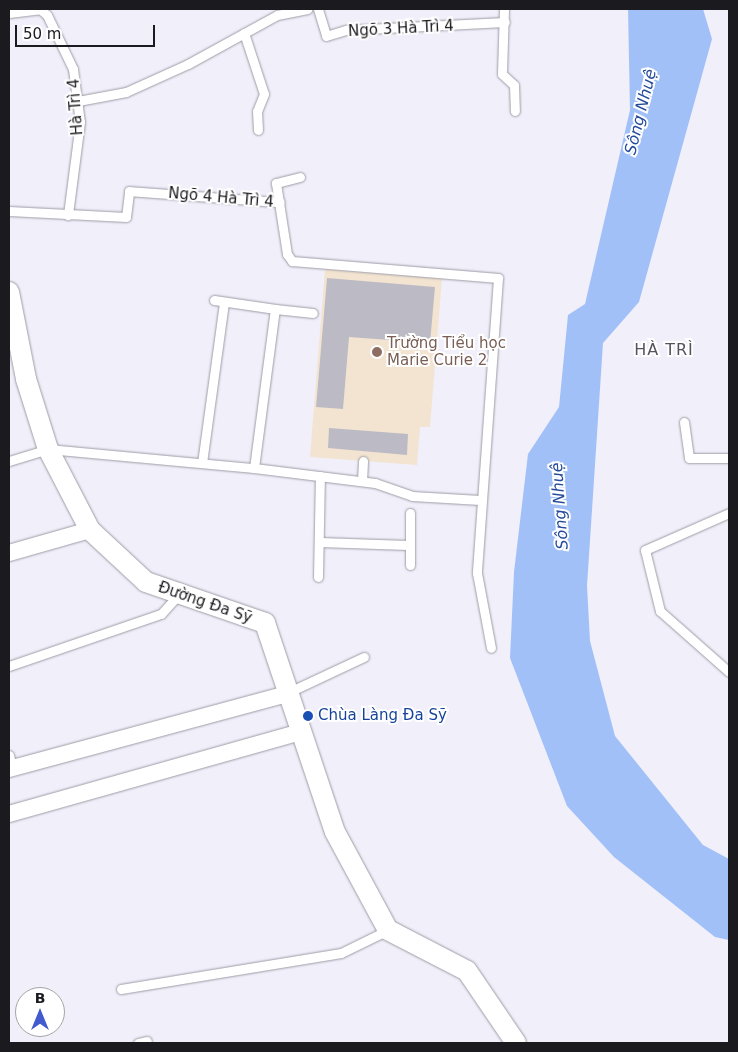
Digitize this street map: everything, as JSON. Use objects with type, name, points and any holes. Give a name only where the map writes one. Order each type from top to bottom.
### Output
[{"type":"street","name":"Đường Đa Sỹ","points":[[9,292],[12,319],[26,379],[48,450],[90,530],[146,582],[177,596],[265,623],[286,694],[335,832],[388,930]]},
{"type":"street","points":[[9,553],[90,530]]},
{"type":"street","points":[[10,764],[286,694]]},
{"type":"street","points":[[9,814],[300,732]]},
{"type":"street","points":[[388,930],[467,971],[516,1043]]},
{"type":"lane","name":"Hà Trì 4","points":[[9,13],[40,9],[47,15],[71,61],[78,101],[79,137],[68,215]]},
{"type":"lane","points":[[78,101],[126,92],[188,64],[277,15],[307,9]]},
{"type":"lane","name":"Ngõ 3 Hà Trì 4","points":[[318,9],[326,36],[346,30],[505,22]]},
{"type":"lane","points":[[504,9],[502,74],[514,85],[515,111]]},
{"type":"lane","points":[[244,33],[264,94],[257,112],[258,130]]},
{"type":"lane","points":[[280,202],[276,183],[300,177]]},
{"type":"lane","name":"Ngõ 4 Hà Trì 4","points":[[68,215],[126,217],[128,191],[280,202],[286,254],[292,261],[498,278],[480,500]]},
{"type":"lane","points":[[9,211],[68,215]]},
{"type":"lane","points":[[214,300],[313,313]]},
{"type":"lane","points":[[202,463],[224,302]]},
{"type":"lane","points":[[254,468],[274,309]]},
{"type":"lane","points":[[684,422],[688,458],[729,458]]},
{"type":"lane","points":[[9,462],[48,450],[254,468],[362,481],[412,496],[480,500],[477,573],[492,648]]},
{"type":"lane","points":[[362,481],[364,461]]},
{"type":"lane","points":[[318,577],[320,476]]},
{"type":"lane","points":[[729,512],[644,550],[660,612],[729,672]]},
{"type":"lane","points":[[410,513],[408,545],[410,565]]},
{"type":"lane","points":[[319,542],[408,545]]},
{"type":"lane","points":[[9,666],[162,614],[177,596]]},
{"type":"lane","points":[[286,694],[364,657]]},
{"type":"lane","points":[[121,989],[341,953],[388,930]]},
{"type":"shaded area","name":"Trường Tiểu học Marie Curie 2","points":[[325,269],[442,278],[430,427],[420,427],[417,465],[310,457]]},
{"type":"water","name":"Sông Nhuệ","points":[[628,9],[703,9],[712,39],[639,302],[603,343],[587,586],[590,641],[615,736],[703,845],[729,859],[729,940],[715,937],[614,857],[567,806],[510,658],[514,572],[528,454],[559,407],[568,315],[585,304],[630,110]]},
{"type":"building","points":[[327,278],[435,287],[430,343],[349,337],[343,409],[316,407]]},
{"type":"building","points":[[329,428],[408,434],[407,455],[328,448]]},
{"type":"place","name":"Trường Tiểu học Marie Curie 2","points":[[377,352]]},
{"type":"place","name":"Chùa Làng Đa Sỹ","points":[[308,716]]},
{"type":"district","name":"HÀ TRÌ","points":[[664,350]]}]
